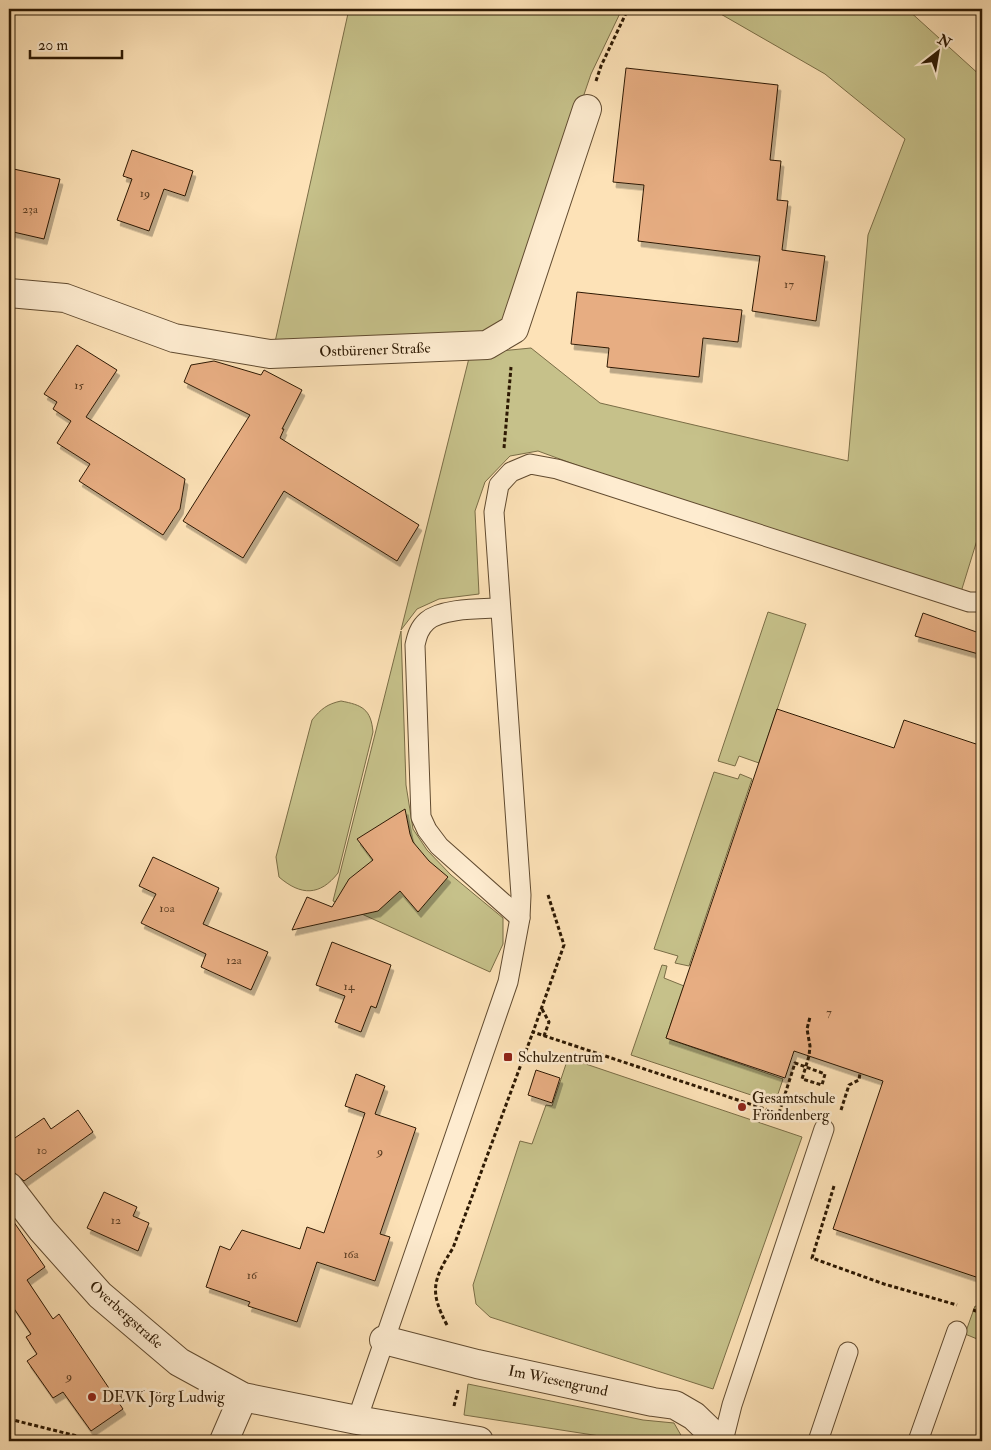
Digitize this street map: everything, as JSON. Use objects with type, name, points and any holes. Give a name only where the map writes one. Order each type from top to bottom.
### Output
[{"type":"street","points":[[514,329],[587,109]]},
{"type":"street","name":"Ostbürener Straße","points":[[9,292],[65,298],[174,338],[270,354],[487,345],[514,329]]},
{"type":"street","name":"Overbergstraße","points":[[9,1187],[42,1230],[100,1295],[179,1362],[243,1398],[357,1420]]},
{"type":"street","name":"Im Wiesengrund","points":[[384,1340],[477,1364],[653,1402],[675,1405],[694,1416],[721,1441]]},
{"type":"street","points":[[224,1441],[243,1398]]},
{"type":"street","points":[[357,1420],[479,1441]]},
{"type":"lane","points":[[357,1420],[508,982],[520,918],[521,895],[494,512],[499,485],[512,472],[530,464],[557,469],[969,602],[982,602]]},
{"type":"lane","points":[[500,608],[445,612],[428,620],[418,632],[415,645],[421,817],[427,830],[439,846],[520,918]]},
{"type":"lane","points":[[721,1441],[824,1129]]},
{"type":"lane","points":[[918,1441],[957,1331]]},
{"type":"lane","points":[[818,1441],[848,1352]]},
{"type":"path","points":[[587,109],[601,66],[628,9]]},
{"type":"path","points":[[512,472],[504,454],[514,329]]},
{"type":"path","points":[[450,1330],[437,1306],[435,1287],[440,1268],[453,1248],[564,945],[548,897],[548,887]]},
{"type":"path","points":[[542,1008],[549,1022],[544,1036]]},
{"type":"path","points":[[779,1114],[795,1063],[805,1067],[826,1074],[822,1085],[802,1078],[805,1067],[809,1056],[810,1046],[807,1029],[810,1017]]},
{"type":"path","points":[[533,1032],[824,1129],[832,1134],[849,1085],[859,1080],[860,1073]]},
{"type":"path","points":[[835,1183],[812,1258],[884,1284],[982,1313]]},
{"type":"path","points":[[9,1420],[97,1441]]},
{"type":"shaded area","points":[[349,9],[622,9],[591,74],[510,324],[490,337],[273,351]]},
{"type":"shaded area","points":[[712,9],[907,9],[982,77],[982,524],[961,592],[639,488],[538,451],[510,456],[485,482],[475,511],[479,594],[439,599],[417,609],[401,630],[470,354],[531,348],[600,403],[848,461],[868,235],[905,139],[825,74]]},
{"type":"shaded area","points":[[768,612],[806,624],[759,763],[739,756],[735,766],[718,761]]},
{"type":"shaded area","points":[[401,631],[406,785],[413,829],[427,850],[451,875],[503,918],[503,944],[490,972],[333,901]]},
{"type":"shaded area","points":[[341,701],[355,704],[364,709],[370,718],[373,732],[338,873],[324,886],[310,891],[303,890],[295,888],[279,877],[276,857],[312,720],[325,708]]},
{"type":"shaded area","points":[[714,772],[738,779],[740,774],[752,779],[689,966],[675,963],[678,956],[654,949]]},
{"type":"shaded area","points":[[662,965],[667,966],[664,978],[684,986],[666,1038],[783,1079],[775,1103],[631,1055]]},
{"type":"shaded area","points":[[568,1058],[802,1137],[713,1389],[490,1317],[476,1304],[473,1285],[520,1141],[532,1144],[546,1105],[552,1106]]},
{"type":"shaded area","points":[[975,1306],[982,1308],[982,1341],[965,1334]]},
{"type":"shaded area","points":[[468,1384],[643,1420],[674,1423],[682,1437],[675,1441],[632,1441],[464,1415]]},
{"type":"building","points":[[626,68],[778,85],[770,160],[781,161],[777,200],[788,201],[782,250],[825,256],[816,321],[752,311],[760,256],[638,241],[644,185],[613,182]]},
{"type":"building","points":[[132,150],[193,171],[185,196],[164,189],[149,231],[117,220],[132,179],[123,176]]},
{"type":"building","points":[[9,168],[60,179],[44,239],[9,231]]},
{"type":"building","points":[[577,292],[742,310],[738,342],[703,338],[699,377],[607,367],[609,348],[571,344]]},
{"type":"building","points":[[77,345],[117,370],[86,417],[185,479],[180,509],[163,535],[79,481],[90,464],[57,443],[71,421],[53,409],[57,402],[44,394]]},
{"type":"building","points":[[214,361],[261,375],[264,370],[302,390],[282,429],[284,429],[280,438],[419,525],[397,561],[284,491],[243,558],[183,521],[250,415],[184,382],[191,365]]},
{"type":"building","points":[[923,613],[982,634],[982,655],[915,636]]},
{"type":"building","points":[[777,709],[894,748],[904,720],[982,746],[982,1279],[833,1229],[883,1081],[794,1051],[785,1078],[666,1038]]},
{"type":"building","points":[[405,809],[413,842],[429,861],[448,877],[418,912],[400,891],[378,911],[292,930],[307,897],[332,907],[349,879],[373,860],[357,839]]},
{"type":"building","points":[[153,857],[219,888],[203,924],[268,952],[251,990],[201,967],[206,954],[141,923],[156,894],[139,886]]},
{"type":"building","points":[[332,942],[391,965],[376,1008],[371,1006],[361,1032],[335,1022],[345,996],[316,985]]},
{"type":"building","points":[[536,1070],[560,1078],[552,1103],[528,1095]]},
{"type":"building","points":[[356,1074],[385,1086],[375,1114],[416,1128],[380,1234],[390,1237],[375,1281],[317,1262],[297,1322],[248,1306],[250,1302],[206,1287],[220,1246],[230,1250],[242,1230],[300,1249],[307,1227],[324,1233],[365,1113],[345,1106]]},
{"type":"building","points":[[78,1110],[93,1132],[24,1181],[15,1173],[9,1172],[9,1142],[44,1118],[51,1129]]},
{"type":"building","points":[[104,1192],[137,1207],[133,1216],[149,1223],[138,1251],[87,1228]]},
{"type":"building","points":[[9,1215],[45,1267],[27,1280],[53,1319],[59,1314],[123,1409],[91,1431],[63,1392],[53,1398],[27,1361],[37,1354],[26,1337],[31,1334],[9,1301]]},
{"type":"place","name":"Schulzentrum","points":[[508,1057]]},
{"type":"place","name":"Gesamtschule Fröndenberg","points":[[742,1107]]},
{"type":"place","name":"DEVK Jörg Ludwig","points":[[92,1397]]}]
